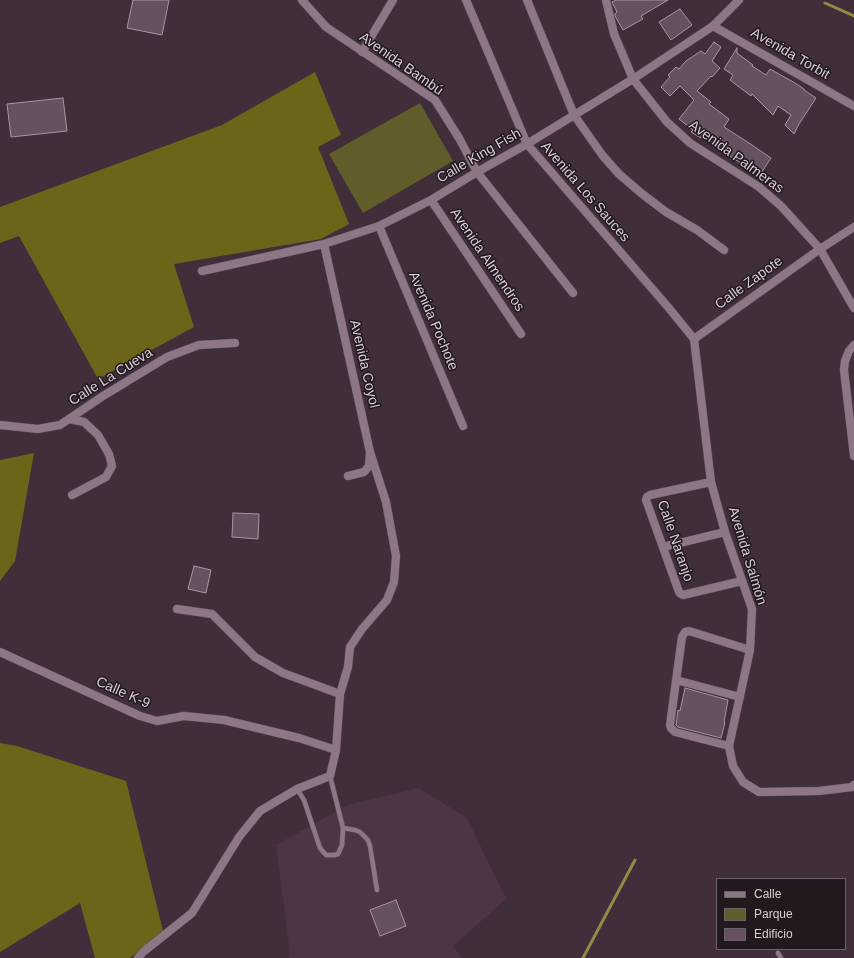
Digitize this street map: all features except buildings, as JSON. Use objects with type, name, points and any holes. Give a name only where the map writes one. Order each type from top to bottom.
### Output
[{"type":"street","name":"Avenida Bambú","points":[[302,0],[326,27],[435,100],[459,138],[477,172],[573,293]]},
{"type":"street","points":[[362,52],[393,0]]},
{"type":"street","name":"Avenida Los Sauces","points":[[466,0],[527,144],[694,339]]},
{"type":"street","points":[[527,0],[574,115],[603,156],[619,174],[641,193],[666,212],[697,230],[724,250]]},
{"type":"street","name":"Avenida Palmeras","points":[[606,0],[614,34],[633,79],[668,122],[690,143],[735,171],[781,206],[820,249],[854,308]]},
{"type":"street","name":"Calle King Fish","points":[[202,271],[324,244],[378,226],[431,200],[527,144],[633,79],[713,26],[740,0]]},
{"type":"street","name":"Avenida Torbit","points":[[713,26],[854,106]]},
{"type":"street","name":"Avenida Almendros","points":[[431,200],[521,334]]},
{"type":"street","name":"Avenida Pochote","points":[[378,226],[463,426]]},
{"type":"street","name":"Calle Zapote","points":[[694,339],[820,249],[854,227]]},
{"type":"street","name":"Avenida Coyol","points":[[324,244],[370,452],[369,466],[364,472],[348,476]]},
{"type":"street","name":"Avenida Salmón","points":[[694,339],[711,482],[752,609],[750,650],[729,746],[733,766],[743,782],[759,792],[819,791],[852,787],[854,785]]},
{"type":"street","name":"Calle La Cueva","points":[[0,425],[38,428],[60,425],[103,396],[167,358],[199,345],[235,343]]},
{"type":"street","points":[[854,345],[849,351],[845,361],[844,370],[854,456]]},
{"type":"street","points":[[69,419],[84,422],[98,435],[109,454],[112,466],[106,476],[72,495]]},
{"type":"street","points":[[138,958],[143,952],[192,913],[239,837],[260,811],[298,789],[330,776],[336,750],[340,694],[348,667],[350,647],[362,629],[387,600],[394,582],[396,556],[386,502],[370,452]]},
{"type":"street","name":"Calle Naranjo","points":[[711,482],[650,495],[646,500],[681,594],[684,595],[742,581]]},
{"type":"street","points":[[663,547],[726,532]]},
{"type":"street","points":[[177,609],[212,614],[256,657],[283,674],[340,694]]},
{"type":"street","points":[[729,746],[675,732],[671,728],[670,725],[682,637],[685,632],[689,631],[750,650]]},
{"type":"street","name":"Calle K-9","points":[[0,652],[140,716],[157,721],[184,716],[224,720],[299,738],[336,750]]},
{"type":"street","points":[[676,680],[740,697]]},
{"type":"lane","points":[[298,789],[304,800],[320,848],[326,855],[338,854],[342,845],[343,828],[330,776]]},
{"type":"lane","points":[[343,828],[360,832],[368,840],[377,890]]},
{"type":"lane","points":[[778,953],[781,958]]},
{"type":"shaded area","points":[[315,72],[341,135],[318,147],[349,224],[321,239],[174,264],[194,327],[98,379],[19,236],[0,243],[0,207],[222,125]]},
{"type":"shaded area","points":[[34,453],[15,561],[0,581],[0,460]]},
{"type":"shaded area","points":[[0,743],[17,746],[126,781],[163,931],[130,958],[95,958],[80,903],[0,952]]},
{"type":"shaded area","points":[[419,788],[467,818],[506,899],[453,946],[462,958],[288,958],[290,953],[276,845],[347,805]]},
{"type":"green space","points":[[420,103],[453,161],[363,213],[329,154]]},
{"type":"waterway","points":[[825,3],[854,16]]},
{"type":"waterway","points":[[583,958],[635,860]]}]
